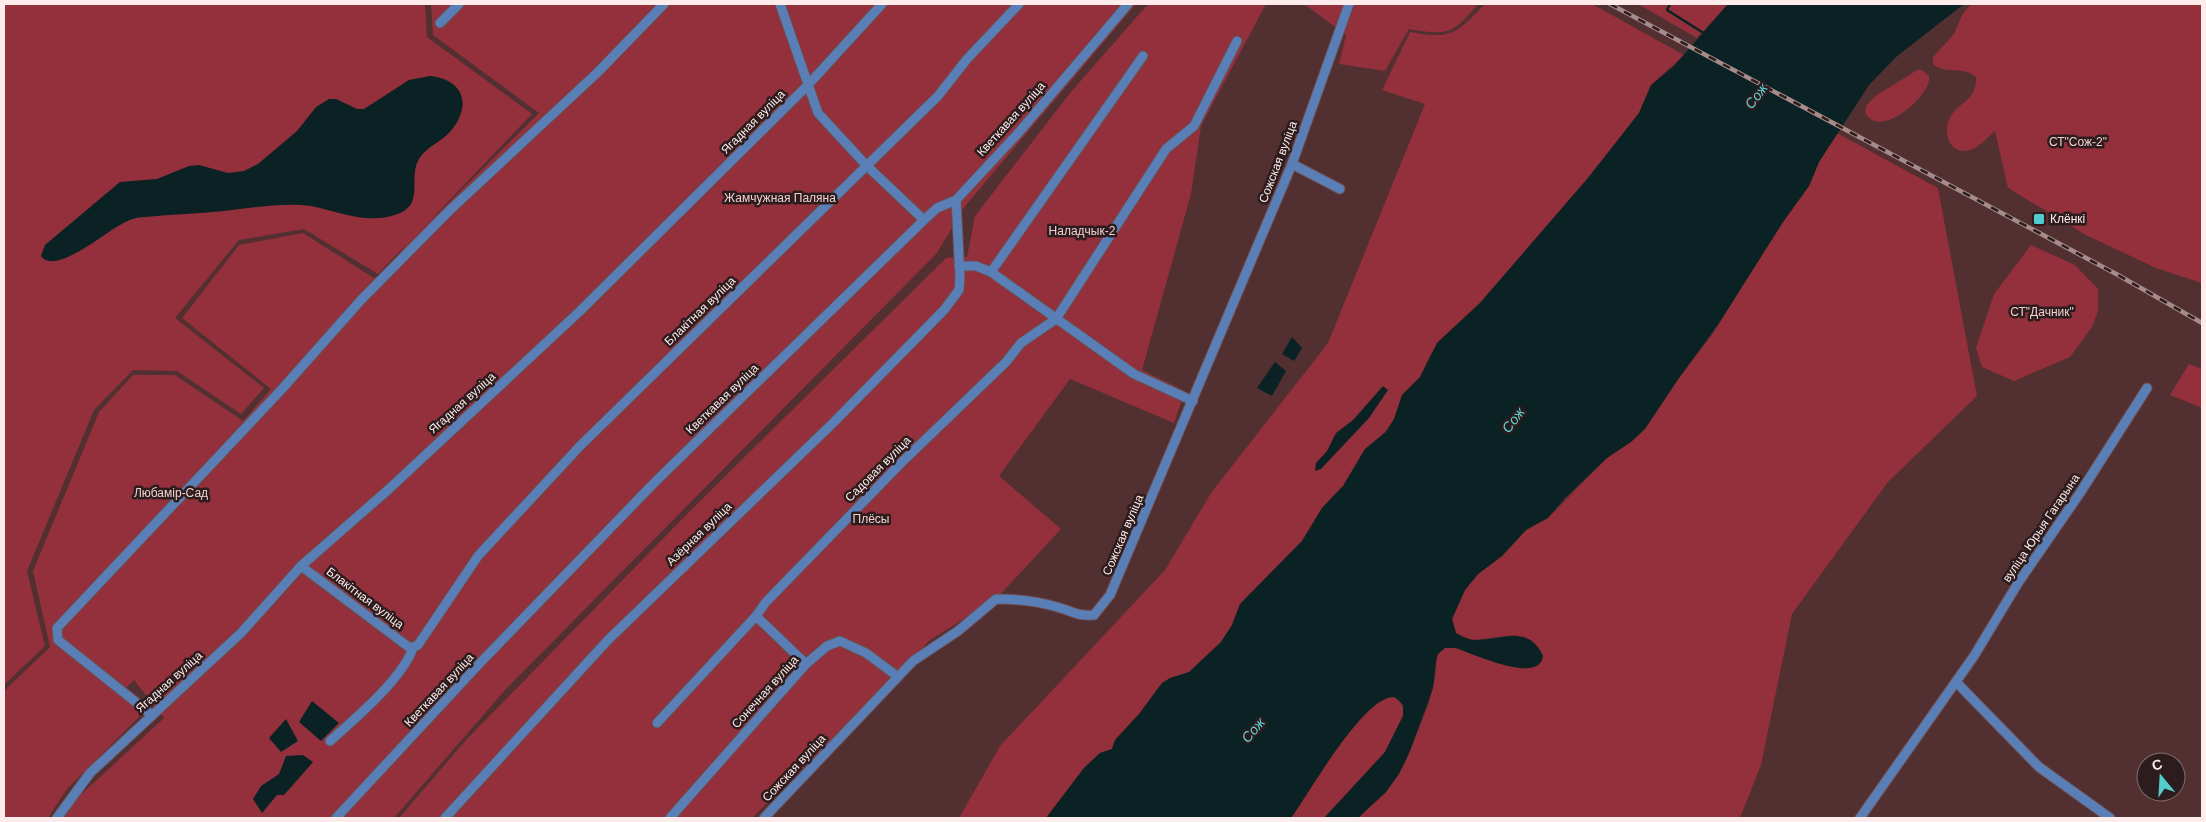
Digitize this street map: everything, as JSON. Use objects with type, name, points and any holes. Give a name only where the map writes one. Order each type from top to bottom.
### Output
[{"type":"street","points":[[440,24],[460,4]]},
{"type":"street","points":[[152,716],[58,640],[58,628],[282,389],[368,293],[450,210],[598,72],[664,4]]},
{"type":"street","points":[[780,4],[818,113],[866,166],[924,220]]},
{"type":"street","name":"Ягадная вуліца","points":[[57,818],[90,772],[241,633],[301,566],[389,489],[580,311],[808,85],[882,4]]},
{"type":"street","name":"Блакітная вуліца","points":[[330,741],[358,716],[405,664],[413,648],[426,635],[478,556],[515,514],[580,446],[938,96],[967,59],[1019,4]]},
{"type":"street","name":"Кветкавая вуліца","points":[[336,818],[493,650],[655,482],[924,220],[937,208],[956,200],[1020,131],[1128,4]]},
{"type":"street","name":"Сожская вуліца","points":[[764,818],[897,676],[928,649],[958,631],[996,598],[1022,599],[1059,608],[1078,616],[1094,615],[1110,595],[1124,567],[1292,164],[1349,4]]},
{"type":"street","points":[[1056,319],[1166,149],[1194,126],[1237,41]]},
{"type":"street","points":[[991,272],[1143,56]]},
{"type":"street","points":[[1292,164],[1340,189]]},
{"type":"street","name":"Азёрная вуліца","points":[[445,818],[608,640],[833,422],[944,310],[959,290],[956,200]]},
{"type":"street","points":[[959,266],[976,266],[991,272],[1134,374],[1193,401]]},
{"type":"street","name":"Садовая вуліца","points":[[657,723],[756,616],[766,602],[827,539],[1006,362],[1021,343],[1056,319]]},
{"type":"street","name":"вуліца Юрыя Гагарына","points":[[1860,818],[1956,682],[2018,583],[2080,493],[2147,388]]},
{"type":"street","name":"Блакітная вуліца","points":[[301,566],[410,648],[413,648]]},
{"type":"street","points":[[756,616],[806,664]]},
{"type":"street","name":"Сонечная вуліца","points":[[670,818],[806,664],[827,646],[840,640],[866,653],[897,676]]},
{"type":"street","points":[[1956,682],[2039,767],[2110,818]]},
{"type":"green space","points":[[4,4],[425,4],[427,37],[532,114],[421,230],[539,113],[433,35],[431,4],[1136,4],[965,206],[937,253],[505,690],[394,818],[64,818],[76,799],[164,718],[134,680],[122,692],[141,715],[67,789],[48,818],[4,818],[4,691],[50,647],[33,571],[99,412],[133,375],[175,375],[243,421],[271,389],[182,318],[239,245],[303,233],[377,280],[407,244],[378,274],[304,229],[239,240],[175,318],[264,388],[241,414],[177,371],[133,370],[94,410],[27,571],[45,646],[4,685]]},
{"type":"green space","name":"Плёсы","points":[[1148,4],[1266,4],[1201,126],[1191,194],[1142,370],[1185,391],[1174,423],[1070,379],[999,476],[1061,529],[996,599],[930,640],[897,676],[752,818],[399,818],[466,740],[692,509],[946,258],[967,257],[975,216],[1070,93]]},
{"type":"green space","points":[[1304,4],[1478,4],[1462,22],[1449,30],[1433,32],[1409,29],[1385,71],[1339,64],[1346,35]]},
{"type":"green space","points":[[1485,4],[1592,4],[1684,55],[1651,85],[1639,113],[1588,178],[1480,303],[1443,337],[1431,354],[1420,377],[1402,395],[1394,419],[1385,432],[1365,449],[1343,486],[1322,508],[1302,541],[1240,604],[1232,625],[1221,642],[1189,673],[1158,688],[1139,714],[1117,738],[1112,749],[1100,753],[1084,768],[1046,818],[959,818],[1000,746],[1165,570],[1211,493],[1328,343],[1425,104],[1382,90],[1410,32],[1435,35],[1453,32],[1467,22]]},
{"type":"green space","points":[[1638,4],[1728,4],[1697,38]]},
{"type":"green space","name":"СТ\"Сож-2\"","points":[[1971,4],[2202,4],[2202,283],[2156,268],[2086,235],[2008,188],[1995,131],[1974,149],[1962,151],[1952,145],[1947,134],[1949,120],[1954,111],[1973,92],[1976,77],[1965,71],[1938,67],[1933,64],[1933,57],[1954,34],[1962,15]]},
{"type":"green space","points":[[1917,70],[1922,70],[1929,76],[1928,84],[1923,93],[1914,103],[1892,119],[1881,122],[1872,120],[1865,112],[1866,106],[1874,97]]},
{"type":"green space","points":[[1837,133],[1938,188],[1977,396],[1888,482],[1792,614],[1761,765],[1740,818],[1358,818],[1386,792],[1405,763],[1429,703],[1435,678],[1436,660],[1440,651],[1445,648],[1456,648],[1522,669],[1543,656],[1538,647],[1515,635],[1472,640],[1456,633],[1452,619],[1465,590],[1478,574],[1502,556],[1526,530],[1554,512],[1607,458],[1621,448],[1679,378],[1712,335],[1783,222],[1809,186],[1819,162]]},
{"type":"green space","name":"СТ\"Дачник\"","points":[[2031,245],[2075,265],[2098,289],[2098,311],[2092,327],[2070,357],[2014,381],[1982,367],[1976,348],[1994,294]]},
{"type":"green space","points":[[2189,364],[2202,369],[2202,408],[2170,395]]},
{"type":"green space","points":[[1389,696],[1400,700],[1404,711],[1385,752],[1377,762],[1324,818],[1291,818],[1322,770],[1350,732],[1377,703]]},
{"type":"water","name":"Сож","points":[[1728,4],[1964,4],[1896,57],[1869,85],[1819,162],[1809,186],[1783,222],[1719,323],[1645,429],[1631,442],[1607,458],[1566,497],[1548,518],[1526,530],[1502,556],[1478,574],[1465,590],[1452,619],[1456,633],[1467,639],[1479,640],[1515,636],[1525,638],[1535,644],[1543,656],[1539,664],[1531,668],[1519,668],[1490,661],[1456,648],[1445,648],[1437,655],[1433,688],[1410,751],[1399,774],[1386,792],[1358,818],[1324,818],[1385,752],[1403,716],[1403,705],[1395,697],[1382,700],[1368,711],[1353,728],[1338,747],[1291,818],[1046,818],[1084,768],[1100,753],[1112,749],[1115,740],[1139,714],[1162,683],[1170,678],[1189,672],[1221,642],[1232,625],[1240,604],[1302,541],[1322,508],[1343,486],[1365,449],[1386,432],[1394,419],[1402,395],[1420,377],[1437,343],[1480,303],[1588,178],[1639,113],[1651,85],[1674,66]]},
{"type":"water","points":[[430,76],[442,78],[451,83],[458,89],[463,104],[457,122],[450,132],[419,159],[416,166],[412,203],[400,213],[389,217],[366,218],[311,206],[289,205],[142,217],[123,223],[68,257],[57,261],[48,261],[41,256],[45,245],[120,182],[157,179],[189,166],[199,165],[228,173],[244,171],[258,164],[297,131],[316,107],[329,99],[336,99],[357,109],[364,109],[409,80]]},
{"type":"water","points":[[1292,337],[1302,348],[1294,361],[1282,354]]},
{"type":"water","points":[[1275,362],[1286,371],[1272,396],[1257,388]]},
{"type":"water","points":[[1383,386],[1388,390],[1369,418],[1321,469],[1315,471],[1316,463],[1327,451],[1336,433],[1353,420]]},
{"type":"water","points":[[312,701],[339,723],[321,741],[299,722]]},
{"type":"water","points":[[286,719],[298,741],[281,752],[269,738]]},
{"type":"water","points":[[303,755],[313,762],[284,795],[277,795],[262,813],[253,799],[261,786],[279,774],[286,756]]},
{"type":"waterway","points":[[1670,4],[1667,10],[1702,32]]},
{"type":"railway","points":[[1610,4],[2118,275],[2202,323]]},
{"type":"place","name":"Клёнкі","points":[[2039,219]]},
{"type":"park label","name":"Жамчужная Паляна","points":[[780,198]]},
{"type":"park label","name":"Наладчык-2","points":[[1082,231]]},
{"type":"park label","name":"Любамір-Сад","points":[[171,493]]}]
